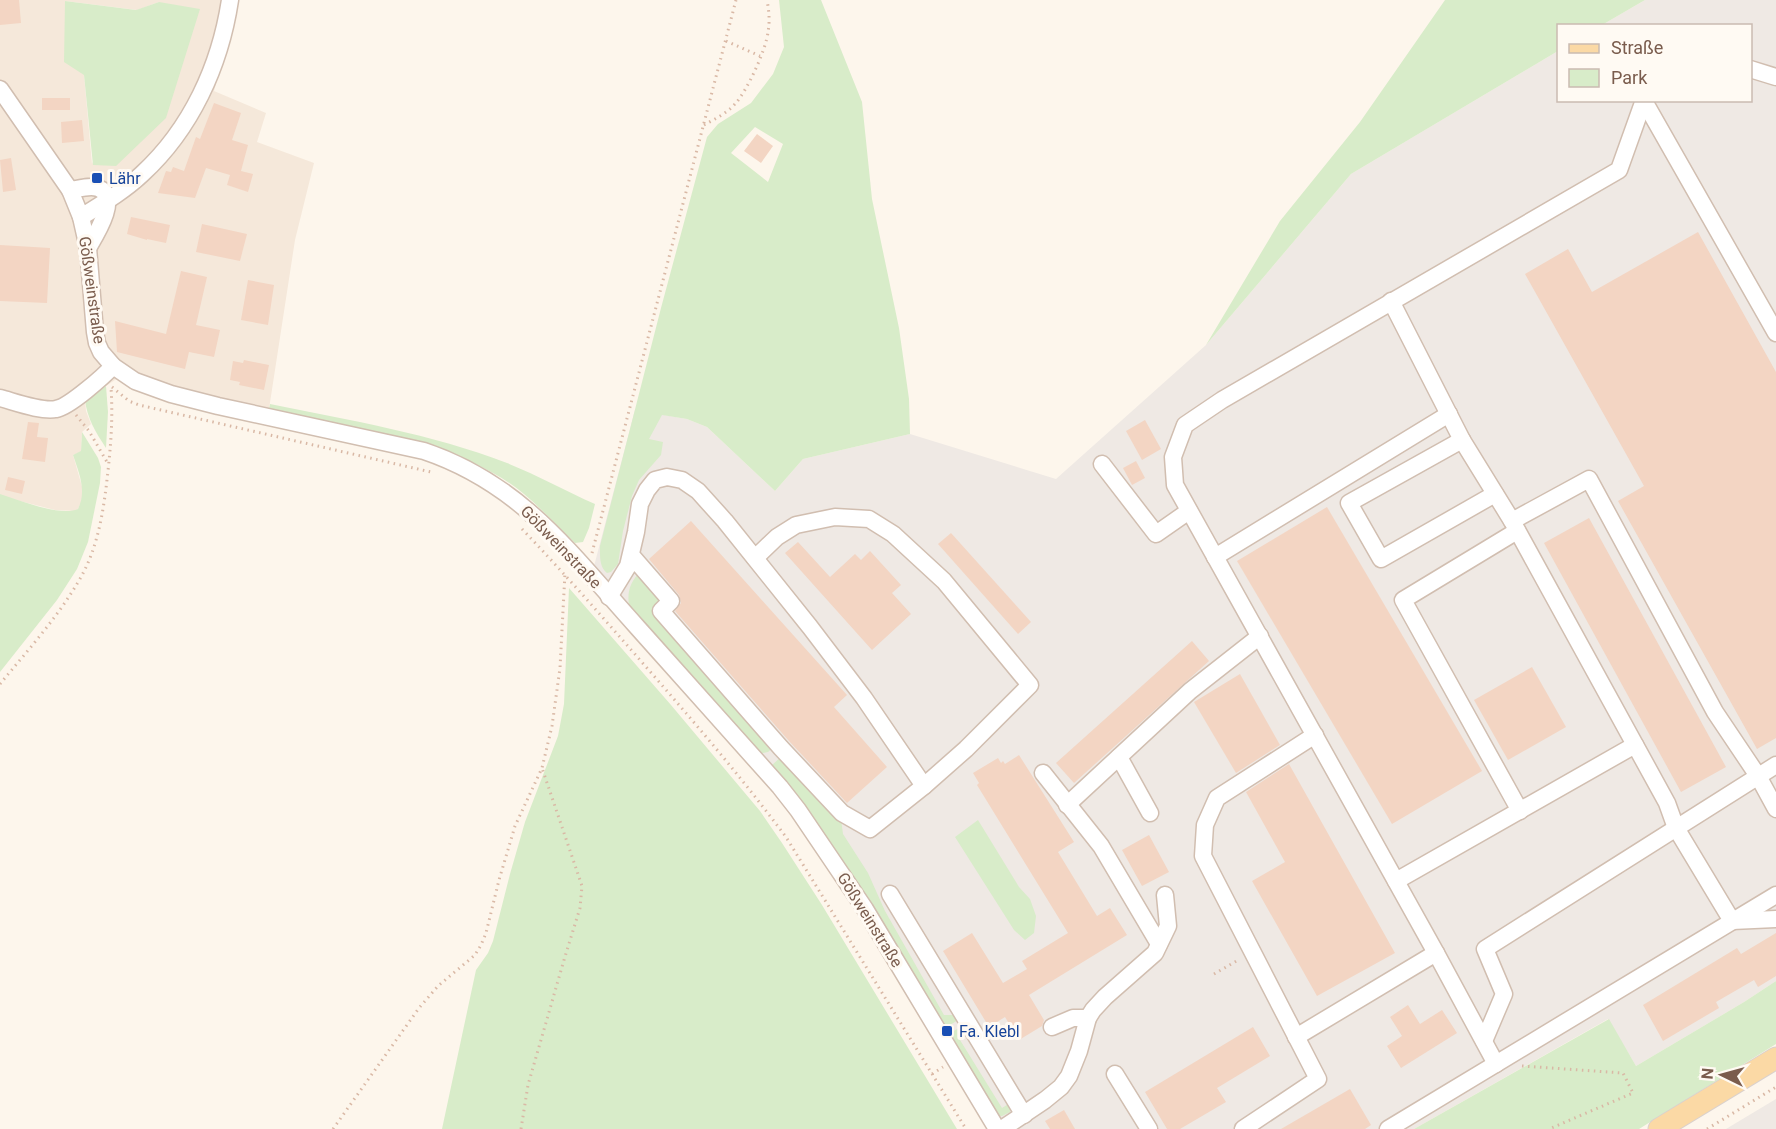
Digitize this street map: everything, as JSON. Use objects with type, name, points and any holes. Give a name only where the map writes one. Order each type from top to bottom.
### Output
[{"type":"main road","points":[[1659,1129],[1776,1058]]},
{"type":"street","points":[[81,217],[140,175],[184,126],[201,96],[218,51],[230,0]]},
{"type":"street","points":[[1752,70],[1776,77]]},
{"type":"street","name":"Gößweinstraße","points":[[0,89],[70,190],[81,217],[88,248],[95,332],[101,352],[113,366],[135,381],[171,394],[440,456],[501,488],[521,504],[569,550],[798,810],[865,909],[997,1129]]},
{"type":"street","points":[[1496,1064],[1174,485],[1173,457],[1185,425],[1222,400],[1619,170],[1643,102]]},
{"type":"street","points":[[1645,102],[1776,333]]},
{"type":"street","points":[[70,190],[87,187],[99,188],[104,192],[107,200],[107,211],[103,222],[88,248]]},
{"type":"street","points":[[1391,301],[1462,440],[1514,526],[1667,803],[1676,828],[1732,921]]},
{"type":"street","points":[[0,398],[46,409],[56,409],[67,405],[113,366]]},
{"type":"street","points":[[1215,557],[1449,414]]},
{"type":"street","points":[[1462,440],[1349,503],[1381,559],[1495,494]]},
{"type":"street","points":[[1102,464],[1156,534],[1189,511]]},
{"type":"street","points":[[609,597],[628,566],[640,504],[647,490],[656,480],[667,477],[682,480],[698,491],[755,558],[864,698],[924,786]]},
{"type":"street","points":[[1520,811],[1402,600],[1589,478],[1715,712],[1758,776],[1776,809]]},
{"type":"street","points":[[631,555],[671,602],[661,611],[781,748],[842,813],[870,829],[966,749],[1030,684],[944,581],[893,534],[869,519],[835,517],[796,525],[777,537],[755,558]]},
{"type":"street","points":[[1067,805],[1190,691],[1260,636]]},
{"type":"street","points":[[1243,1129],[1318,1079],[1203,856],[1205,825],[1217,798],[1315,735]]},
{"type":"street","points":[[1396,881],[1635,745]]},
{"type":"street","points":[[761,766],[781,748]]},
{"type":"street","points":[[1119,757],[1150,813]]},
{"type":"street","points":[[1484,1041],[1504,994],[1485,949],[1776,765]]},
{"type":"street","points":[[1042,774],[1101,846],[1159,945]]},
{"type":"street","points":[[890,894],[1024,1115]]},
{"type":"street","points":[[1002,1129],[1060,1087],[1069,1076],[1088,1018],[1093,1010],[1155,953],[1168,926],[1165,895]]},
{"type":"street","points":[[1388,1129],[1776,895]]},
{"type":"street","points":[[1732,921],[1776,919]]},
{"type":"street","points":[[1296,1037],[1436,953]]},
{"type":"street","points":[[1052,1027],[1073,1018],[1088,1018]]},
{"type":"street","points":[[1114,1074],[1149,1129]]},
{"type":"path","points":[[588,573],[736,0]]},
{"type":"path","points":[[704,125],[734,105],[745,90],[768,35],[770,12],[767,0]]},
{"type":"path","points":[[726,41],[760,56]]},
{"type":"path","points":[[0,684],[62,607],[89,561],[103,510],[112,412],[111,386],[129,401],[139,405],[432,472]]},
{"type":"path","points":[[67,405],[89,431],[108,464]]},
{"type":"path","points":[[522,528],[710,741],[782,831],[966,1129]]},
{"type":"path","points":[[333,1129],[419,1008],[438,986],[475,955],[481,945],[515,826],[542,768],[552,726],[558,694],[565,574]]},
{"type":"path","points":[[521,1129],[528,1085],[580,908],[582,886],[542,768]]},
{"type":"path","points":[[1214,974],[1252,952]]},
{"type":"path","points":[[1496,1064],[1623,1073],[1633,1093],[1549,1129]]},
{"type":"path","points":[[932,1074],[946,1065]]},
{"type":"path","points":[[1707,1129],[1776,1088]]},
{"type":"shaded area","points":[[0,0],[236,0],[232,26],[214,91],[266,113],[257,142],[314,163],[295,240],[269,409],[161,385],[130,370],[85,400],[91,424],[82,432],[81,452],[73,455],[83,490],[82,501],[78,509],[75,511],[55,510],[0,496]],"holes":[[[65,1],[137,10],[159,2],[92,164],[84,75]]]},
{"type":"shaded area","points":[[1645,0],[1776,0],[1776,981],[1636,1066],[1608,1019],[1414,1129],[1003,1129],[855,883],[593,570],[635,410],[687,419],[707,427],[775,491],[803,459],[910,434],[1056,479],[1206,345],[1351,174],[1557,52],[1557,102],[1752,102],[1752,24],[1604,24]]},
{"type":"shaded area","points":[[1776,1099],[1776,1129],[1726,1129]]},
{"type":"green space","points":[[779,0],[821,0],[862,102],[872,199],[899,328],[909,399],[910,434],[803,459],[775,491],[707,427],[687,419],[662,415],[649,439],[663,442],[661,455],[639,480],[632,496],[623,531],[618,564],[607,573],[601,564],[600,546],[707,137],[718,124],[751,103],[773,74],[784,47]],"holes":[[[755,127],[783,144],[768,182],[731,153]]]},
{"type":"green space","points":[[1445,0],[1645,0],[1604,24],[1557,24],[1557,52],[1351,174],[1206,345],[1280,221],[1360,122]]},
{"type":"green space","points":[[65,1],[136,10],[159,2],[200,9],[166,118],[116,166],[93,165],[84,75],[64,62]]},
{"type":"green space","points":[[106,386],[108,412],[106,448],[92,425],[85,400]]},
{"type":"green space","points":[[270,404],[420,436],[507,463],[595,504],[589,528],[583,542],[575,543],[515,487],[472,462],[449,453],[269,409]]},
{"type":"green space","points":[[82,432],[101,467],[88,542],[77,569],[57,600],[0,672],[0,494],[50,509],[70,511],[78,509],[82,489],[73,455],[81,451]]},
{"type":"green space","points":[[641,571],[665,599],[656,611],[775,746],[768,752],[759,754],[629,606],[630,587]]},
{"type":"green space","points":[[569,588],[760,811],[822,905],[957,1129],[442,1129],[476,970],[493,941],[525,822],[558,736],[564,704]]},
{"type":"green space","points":[[783,755],[841,819],[843,834],[868,873],[885,911],[944,1015],[957,1015],[960,1019],[943,1029],[770,767]]},
{"type":"green space","points":[[978,820],[1019,887],[1030,899],[1036,916],[1034,933],[1025,940],[1014,930],[955,837]]},
{"type":"green space","points":[[1776,981],[1776,1044],[1639,1129],[1414,1129],[1609,1019],[1636,1066]]},
{"type":"green space","points":[[964,1025],[969,1034],[960,1040],[1002,1108],[1010,1103],[1010,1112],[1002,1116],[998,1116],[947,1035]]},
{"type":"building","points":[[0,0],[19,0],[21,23],[0,25]]},
{"type":"building","points":[[42,98],[70,98],[70,110],[42,110]]},
{"type":"building","points":[[214,103],[241,113],[232,140],[248,145],[241,171],[253,174],[248,192],[227,185],[230,175],[206,168],[195,198],[158,193],[166,171],[171,172],[173,167],[184,171],[196,137],[200,139]]},
{"type":"building","points":[[82,120],[84,141],[62,143],[61,122]]},
{"type":"building","points":[[757,134],[773,146],[761,163],[744,151]]},
{"type":"building","points":[[11,158],[16,190],[3,192],[0,160]]},
{"type":"building","points":[[131,217],[170,225],[166,243],[127,234]]},
{"type":"building","points":[[202,224],[247,234],[240,261],[196,252]]},
{"type":"building","points":[[1698,232],[1776,372],[1776,738],[1757,749],[1618,501],[1644,486],[1525,274],[1568,249],[1592,292]]},
{"type":"building","points":[[0,245],[50,248],[47,303],[0,301]]},
{"type":"building","points":[[181,271],[207,277],[196,325],[220,330],[214,357],[189,352],[185,369],[117,352],[115,321],[166,334]]},
{"type":"building","points":[[248,280],[274,285],[268,325],[241,320]]},
{"type":"building","points":[[244,360],[269,365],[264,390],[239,385],[240,382],[230,380],[233,361],[243,363]]},
{"type":"building","points":[[1145,420],[1161,449],[1142,460],[1126,431]]},
{"type":"building","points":[[28,422],[39,423],[37,437],[48,438],[45,462],[22,459]]},
{"type":"building","points":[[1136,461],[1145,478],[1132,485],[1123,468]]},
{"type":"building","points":[[8,477],[25,481],[22,494],[5,490]]},
{"type":"building","points":[[1327,507],[1482,771],[1392,824],[1237,561]]},
{"type":"building","points":[[1589,518],[1726,767],[1681,792],[1544,543]]},
{"type":"building","points":[[691,521],[847,695],[834,707],[887,767],[847,803],[789,741],[675,611],[681,603],[679,595],[649,559]]},
{"type":"building","points":[[951,533],[1031,622],[1018,634],[938,544]]},
{"type":"building","points":[[798,542],[830,577],[855,554],[861,560],[870,551],[901,585],[892,593],[911,614],[872,650],[785,553]]},
{"type":"building","points":[[1192,641],[1209,661],[1074,783],[1056,763]]},
{"type":"building","points":[[1532,667],[1566,727],[1508,760],[1474,700]]},
{"type":"building","points":[[1240,674],[1280,745],[1236,773],[1194,702]]},
{"type":"building","points":[[1019,755],[1074,842],[1058,852],[1097,916],[1110,908],[1127,935],[1029,995],[1044,1020],[1042,1026],[1019,1040],[1005,1017],[989,1027],[943,951],[972,933],[1003,983],[1027,969],[1022,961],[1068,933],[977,785],[979,783],[973,773],[998,758],[1001,763],[1003,761],[1005,764]]},
{"type":"building","points":[[1289,764],[1395,953],[1317,996],[1252,881],[1285,862],[1246,792]]},
{"type":"building","points":[[1149,835],[1169,872],[1142,886],[1122,850]]},
{"type":"building","points":[[1776,933],[1776,976],[1758,987],[1754,980],[1716,1002],[1719,1008],[1663,1041],[1643,1005],[1737,948],[1741,954]]},
{"type":"building","points":[[1408,1005],[1420,1024],[1442,1010],[1457,1033],[1401,1068],[1387,1046],[1402,1036],[1390,1017]]},
{"type":"building","points":[[1253,1027],[1270,1056],[1217,1088],[1226,1102],[1180,1129],[1167,1129],[1145,1092]]},
{"type":"building","points":[[1350,1089],[1371,1125],[1365,1129],[1281,1129]]},
{"type":"building","points":[[1064,1110],[1075,1129],[1050,1129],[1045,1121]]},
{"type":"place","name":"Lähr","points":[[97,178]]},
{"type":"place","name":"Fa. Klebl","points":[[947,1031]]}]
